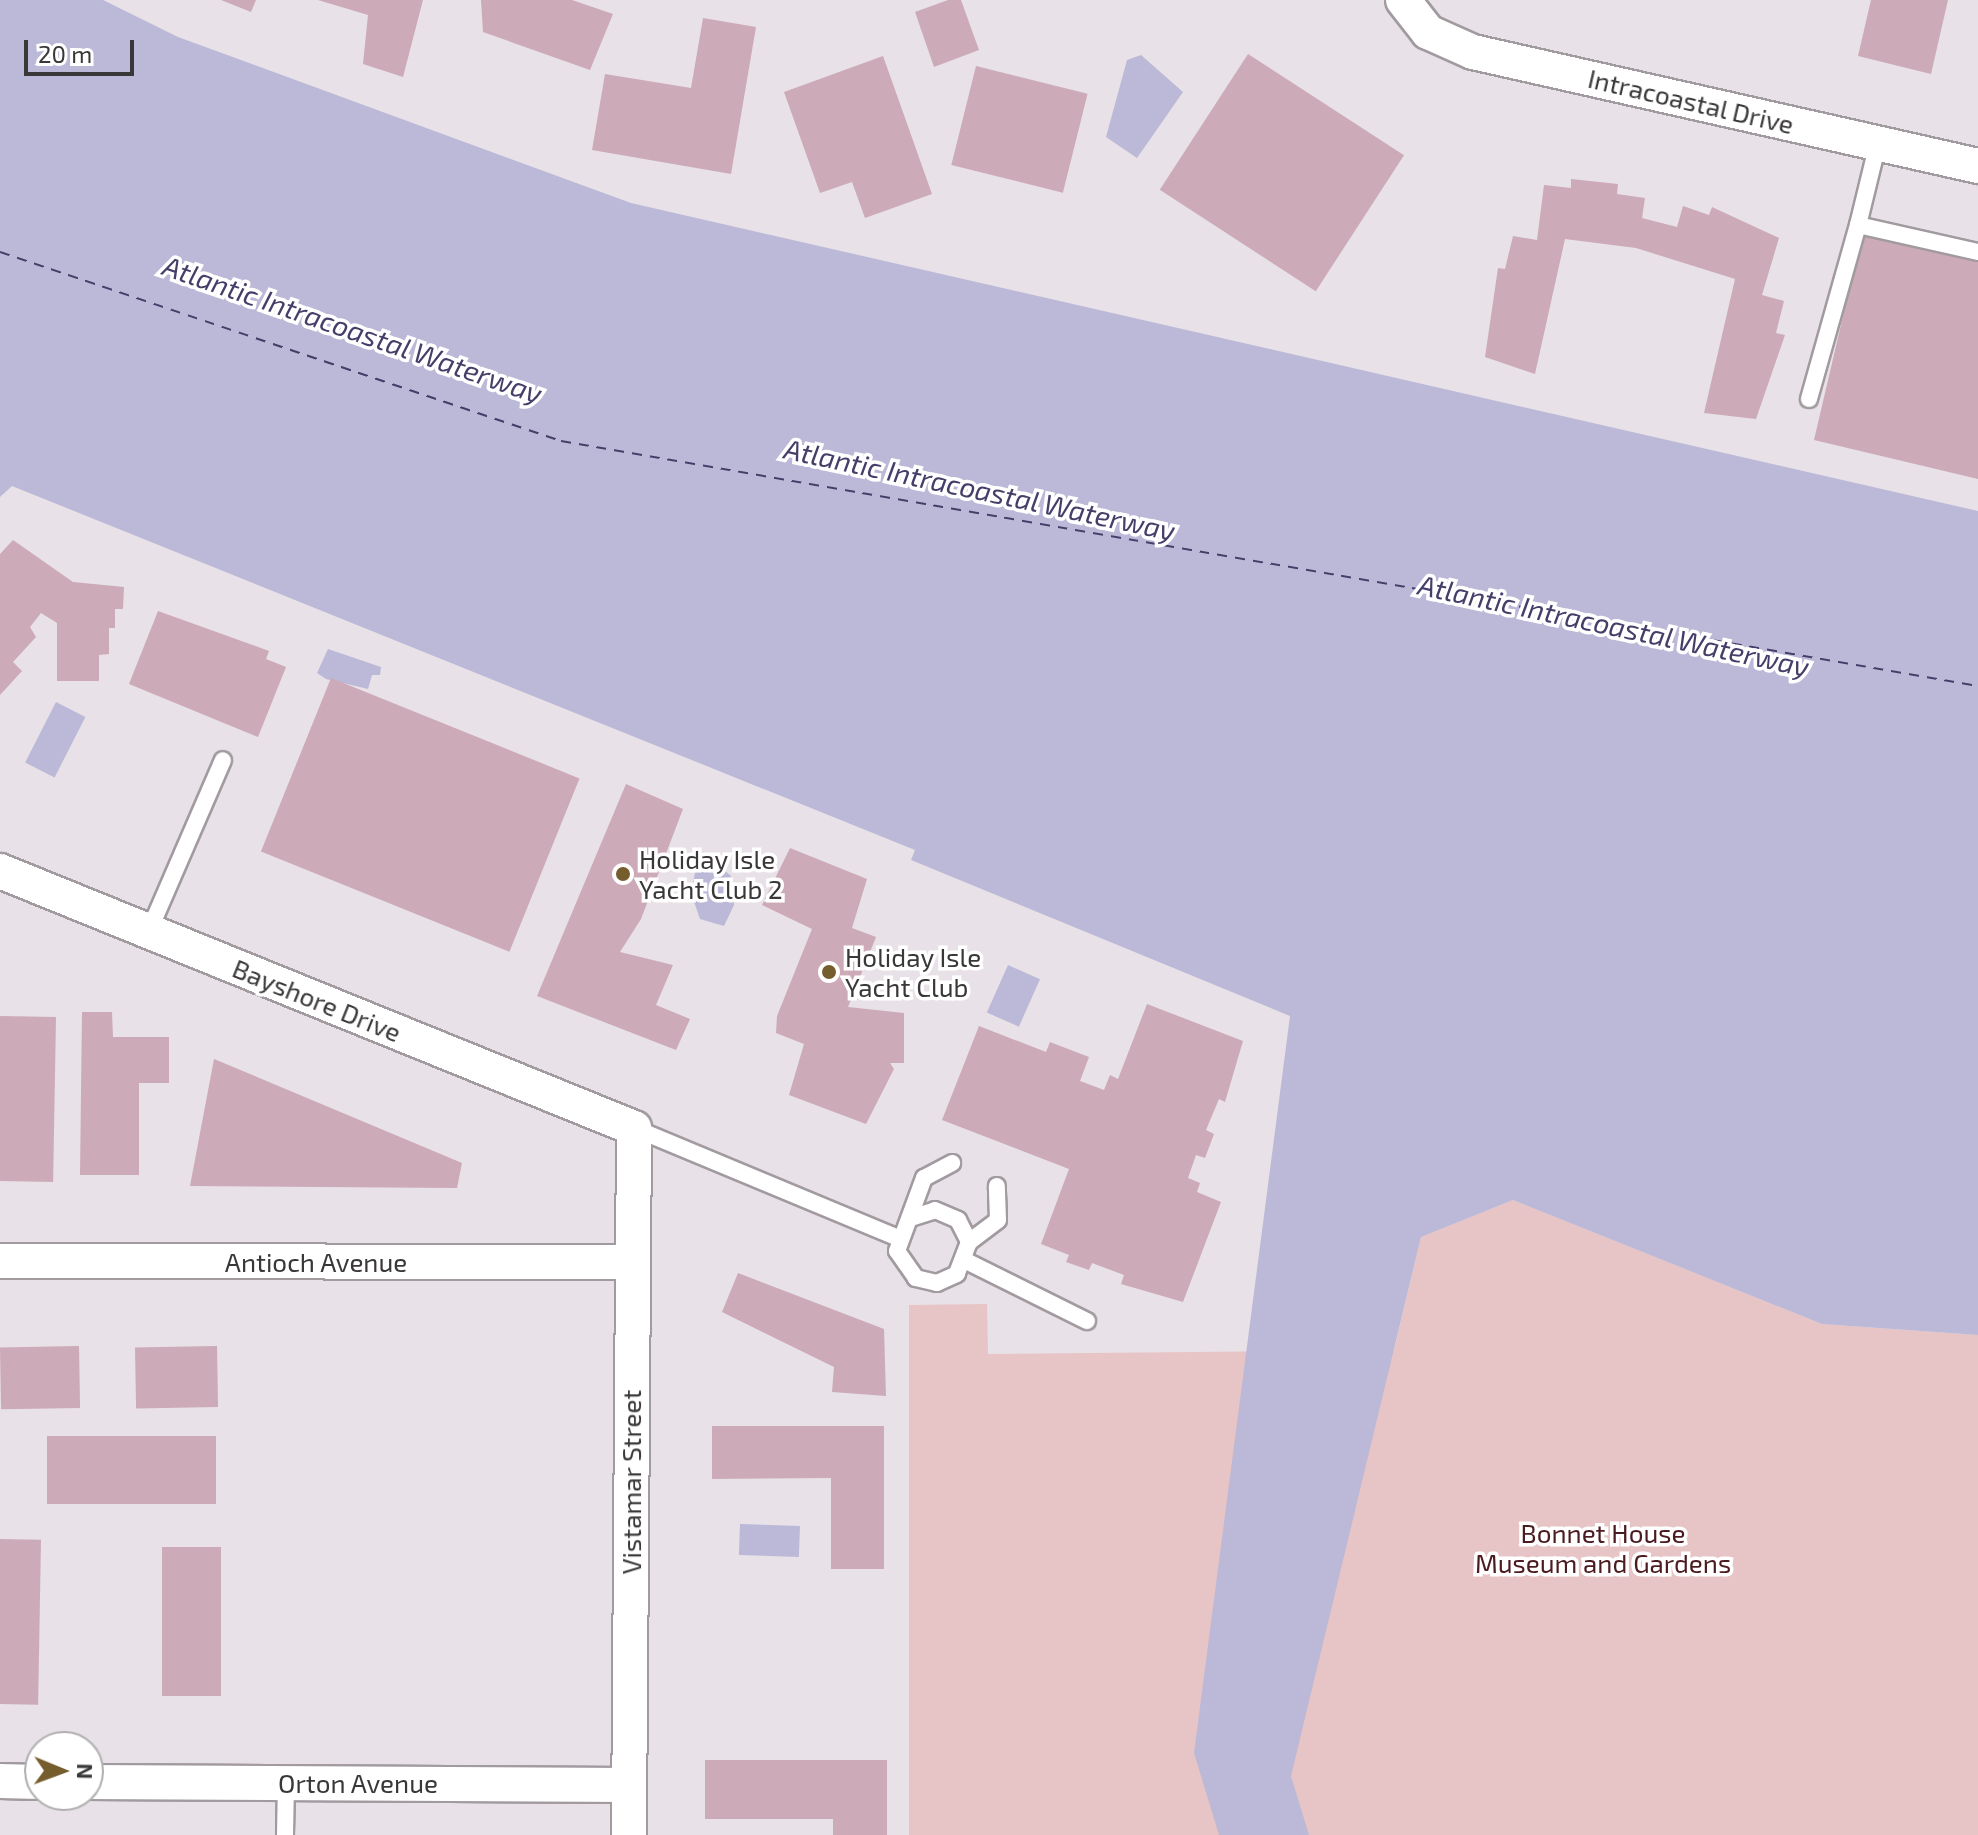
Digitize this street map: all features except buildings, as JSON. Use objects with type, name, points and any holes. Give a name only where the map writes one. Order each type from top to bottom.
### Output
[{"type":"street","name":"Intracoastal Drive","points":[[1408,8],[1473,52],[1978,166]]},
{"type":"street","name":"Bayshore Drive","points":[[0,871],[634,1128]]},
{"type":"street","name":"Vistamar Street","points":[[629,1835],[634,1128]]},
{"type":"street","name":"Antioch Avenue","points":[[0,1261],[633,1262]]},
{"type":"street","points":[[0,1781],[24,1782]]},
{"type":"street","name":"Orton Avenue","points":[[104,1782],[629,1785]]},
{"type":"lane","points":[[1809,399],[1878,143]]},
{"type":"lane","points":[[1858,225],[1978,252]]},
{"type":"lane","points":[[149,931],[223,760]]},
{"type":"lane","points":[[634,1128],[898,1238]]},
{"type":"lane","points":[[952,1163],[924,1178],[911,1218],[898,1238],[907,1271],[926,1282],[948,1280],[966,1261],[969,1242],[998,1220],[997,1186]]},
{"type":"lane","points":[[911,1218],[947,1213],[969,1242]]},
{"type":"lane","points":[[966,1261],[1087,1321]]},
{"type":"lane","points":[[285,1835],[286,1783]]},
{"type":"green space","name":"Bonnet House Museum and Gardens","points":[[1513,1200],[1822,1324],[1978,1335],[1978,1835],[909,1835],[909,1305],[987,1304],[988,1354],[1394,1350],[1421,1237]]},
{"type":"water","name":"Atlantic Intracoastal Waterway","points":[[0,0],[103,0],[178,37],[631,203],[1978,511],[1978,1335],[1822,1324],[1513,1200],[1421,1237],[1291,1776],[1309,1835],[1219,1835],[1194,1753],[1290,1016],[911,860],[915,850],[12,486],[0,497]]},
{"type":"water","points":[[1141,55],[1183,92],[1137,158],[1106,137],[1127,60]]},
{"type":"water","points":[[328,649],[381,667],[380,675],[372,675],[368,689],[326,679],[317,673]]},
{"type":"water","points":[[56,702],[85,717],[55,778],[25,763]]},
{"type":"water","points":[[714,861],[731,876],[734,905],[724,926],[700,919],[691,893],[696,868]]},
{"type":"water","points":[[1008,965],[1040,979],[1019,1027],[987,1013]]},
{"type":"water","points":[[740,1524],[800,1526],[799,1557],[739,1555]]},
{"type":"ferry route","points":[[0,252],[561,441],[1978,686]]},
{"type":"place","name":"Holiday Isle Yacht Club 2","points":[[623,874]]},
{"type":"place","name":"Holiday Isle Yacht Club","points":[[829,972]]}]
